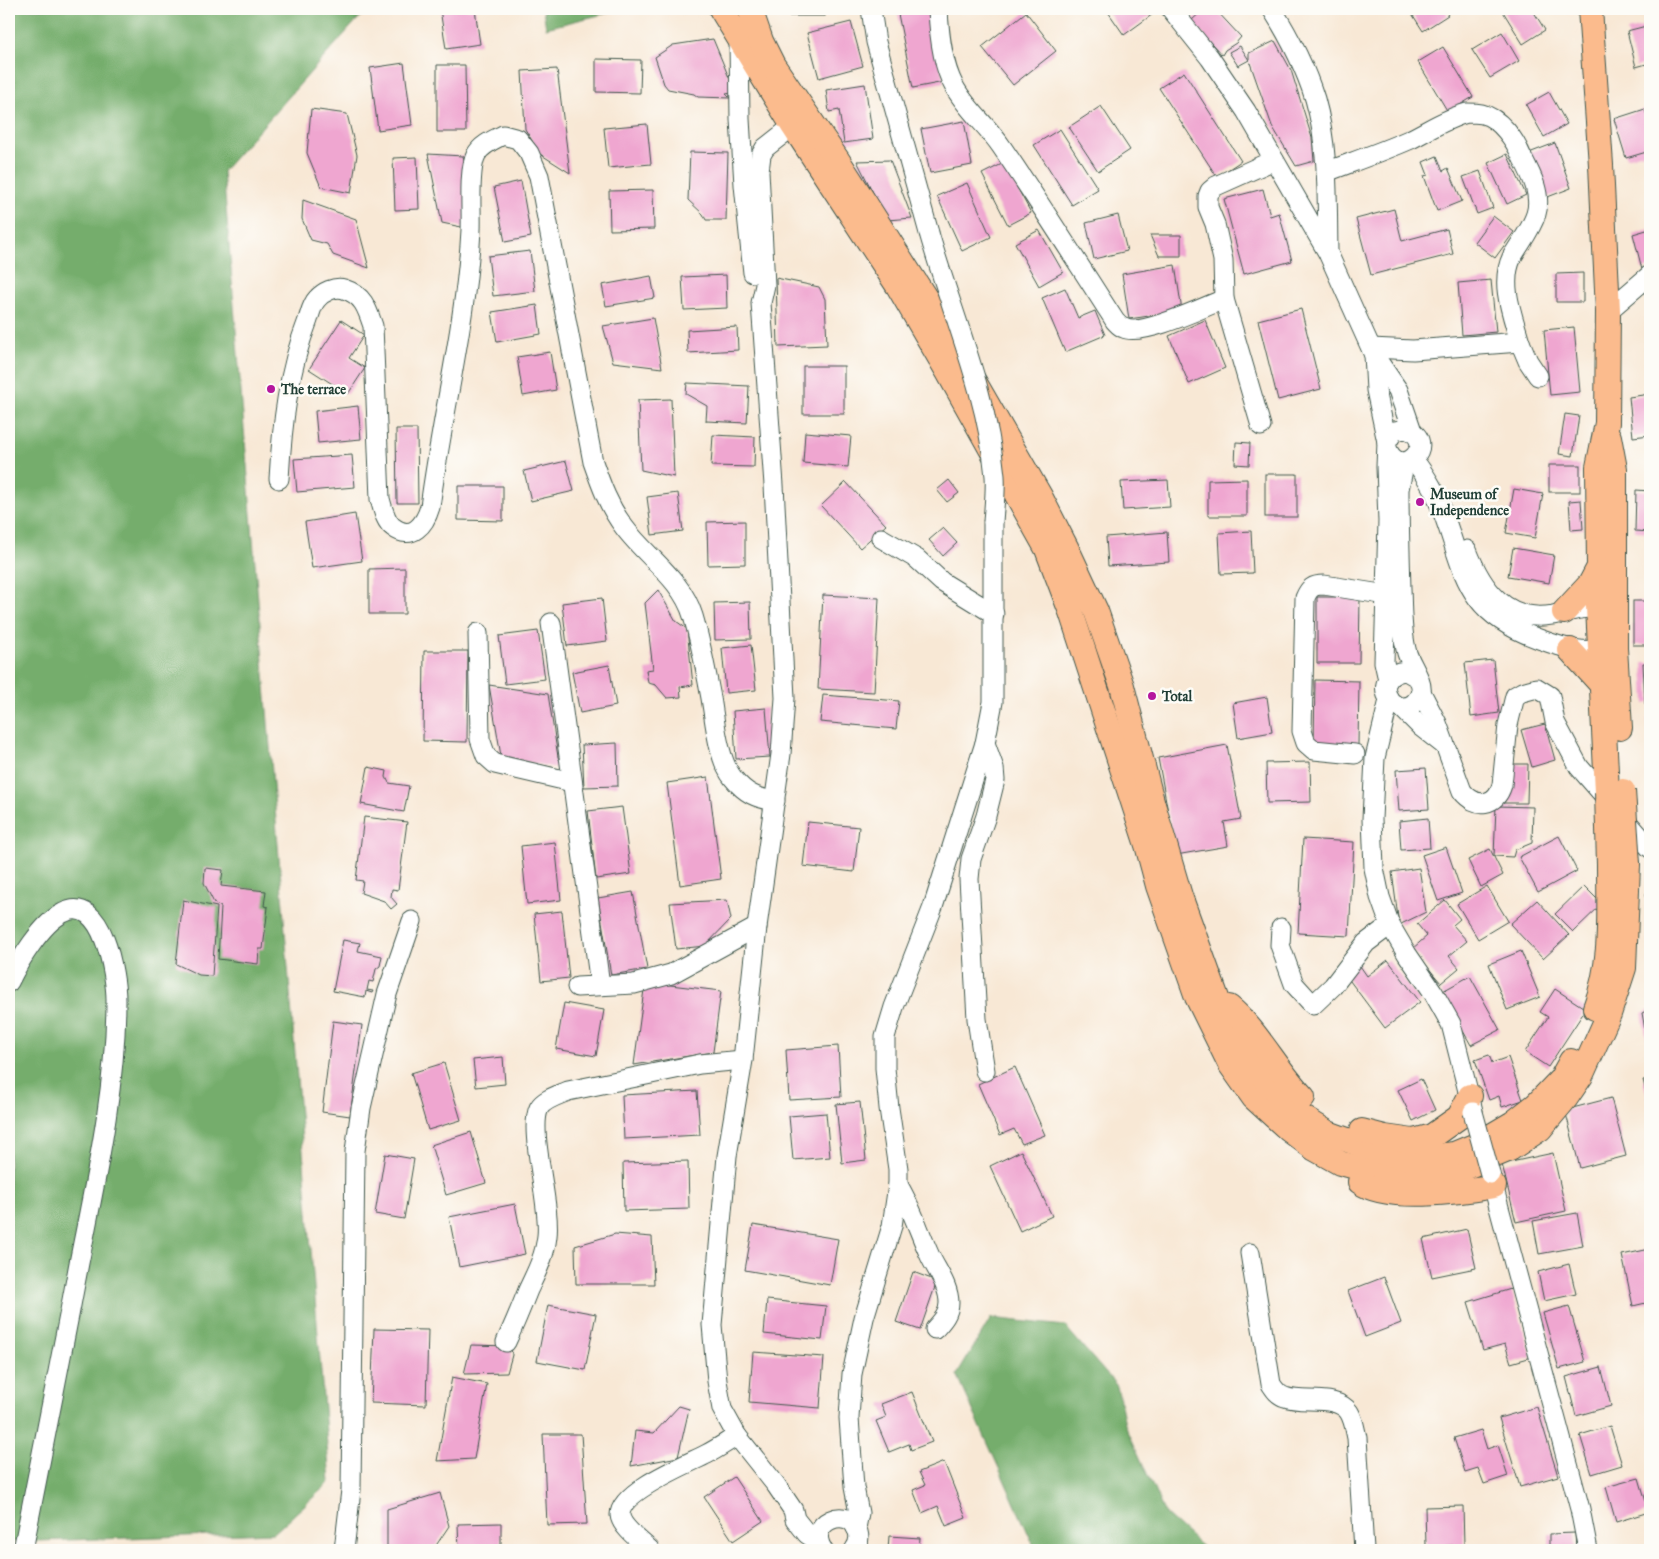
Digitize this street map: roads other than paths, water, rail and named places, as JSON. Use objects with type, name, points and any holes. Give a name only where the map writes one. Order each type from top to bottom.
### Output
[{"type":"main road","points":[[721,9],[793,126],[898,286],[967,404],[1047,549],[1071,612],[1147,845],[1158,886],[1197,997],[1230,1064],[1254,1098],[1288,1130],[1315,1149],[1340,1163],[1362,1184],[1395,1192],[1458,1192],[1492,1180]]},
{"type":"main road","points":[[750,9],[761,40],[774,65],[837,159],[933,310],[1040,496],[1067,549],[1096,611],[1122,686],[1152,801],[1180,896],[1226,1023],[1266,1080],[1299,1116],[1328,1133],[1383,1153],[1408,1158],[1454,1154],[1476,1145],[1513,1123],[1536,1105],[1561,1079],[1575,1053],[1601,992],[1618,864]]},
{"type":"main road","points":[[1340,1163],[1382,1174],[1408,1176],[1462,1169],[1510,1149],[1540,1129],[1566,1098],[1581,1076],[1599,1038],[1624,968],[1607,649],[1607,610],[1615,469],[1607,423],[1608,311],[1601,165],[1590,9]]},
{"type":"main road","points":[[1607,423],[1598,467],[1599,567],[1607,610]]},
{"type":"main road","points":[[1564,612],[1590,584],[1599,567]]},
{"type":"main road","points":[[1607,649],[1601,684],[1615,791]]},
{"type":"main road","points":[[1570,650],[1601,684]]},
{"type":"main road","points":[[1217,997],[1234,1011],[1249,1028],[1298,1092],[1312,1106],[1337,1122],[1366,1132],[1412,1141],[1432,1136],[1459,1117],[1471,1104]]},
{"type":"street","points":[[855,1549],[858,1541],[856,1528],[859,1513],[854,1487],[849,1418],[852,1374],[864,1318],[892,1226],[898,1185],[898,1169],[885,1068],[885,1037],[894,1007],[933,906],[985,742],[993,702],[994,614],[993,522],[995,477],[980,395],[929,233],[876,42],[870,9]]},
{"type":"street","points":[[938,9],[948,70],[954,86],[965,104],[997,140],[1030,188],[1115,321],[1124,329],[1149,328],[1224,299]]},
{"type":"street","points":[[1171,9],[1246,111],[1328,253],[1373,352],[1398,390],[1413,450],[1440,481],[1481,582],[1491,594],[1515,612],[1540,616],[1586,608],[1607,610]]},
{"type":"street","points":[[1272,9],[1295,50],[1314,98],[1322,132],[1326,172],[1328,253]]},
{"type":"street","points":[[739,40],[740,119],[744,185],[754,289],[761,303]]},
{"type":"street","points":[[1326,172],[1409,139],[1467,113],[1480,113],[1490,117],[1501,126],[1520,152],[1532,176],[1538,196],[1536,214],[1512,259],[1506,276],[1510,307],[1520,342],[1528,361],[1538,376]]},
{"type":"street","points":[[793,126],[765,148],[761,155],[759,171],[765,285],[761,303],[774,485],[785,698],[781,754],[757,927],[744,1060],[727,1156],[712,1324],[716,1381],[722,1409],[737,1436],[793,1510],[812,1516],[824,1538]]},
{"type":"street","points":[[279,479],[285,408],[291,375],[302,336],[315,300],[326,291],[341,288],[355,293],[367,307],[373,326],[380,499],[385,516],[393,527],[404,532],[417,530],[426,521],[430,507],[469,269],[472,171],[476,155],[487,143],[503,135],[518,139],[530,153],[539,176],[593,462],[602,490],[624,528],[668,573],[683,595],[692,614],[704,658],[722,757],[732,778],[757,798],[775,801]]},
{"type":"street","points":[[1260,426],[1224,299],[1223,260],[1215,224],[1208,207],[1208,196],[1210,191],[1216,186],[1274,160]]},
{"type":"street","points":[[1297,201],[1314,201],[1322,198],[1327,193]]},
{"type":"street","points":[[1608,311],[1650,275]]},
{"type":"street","points":[[1373,352],[1520,342]]},
{"type":"street","points":[[1373,352],[1376,390],[1389,454],[1400,462],[1413,450]]},
{"type":"street","points":[[1388,680],[1384,662],[1387,595],[1387,445],[1394,431],[1406,429],[1413,450],[1433,490],[1466,581],[1477,598],[1492,614],[1508,626],[1527,635],[1570,650],[1607,649]]},
{"type":"street","points":[[1413,450],[1400,480],[1399,489],[1402,624],[1406,652],[1437,723],[1458,784],[1467,798],[1474,802],[1488,802],[1500,792],[1508,725],[1515,696],[1537,688],[1550,696],[1555,722],[1579,767],[1650,848]]},
{"type":"street","points":[[881,538],[917,558],[942,582],[994,614]]},
{"type":"street","points":[[1355,754],[1314,750],[1310,748],[1304,738],[1302,697],[1305,598],[1310,588],[1315,585],[1324,584],[1387,595]]},
{"type":"street","points":[[551,623],[600,985]]},
{"type":"street","points":[[478,633],[480,739],[486,756],[496,764],[572,782]]},
{"type":"street","points":[[1419,685],[1406,671],[1392,675],[1388,680],[1386,694],[1421,727],[1444,745]]},
{"type":"street","points":[[1395,704],[1408,706],[1414,703],[1419,685]]},
{"type":"street","points":[[1395,704],[1375,758],[1372,819],[1374,868],[1380,897],[1390,925],[1451,1024],[1580,1509],[1588,1550]]},
{"type":"street","points":[[985,742],[994,768],[995,780],[986,816],[971,859],[969,879],[977,1019],[985,1071]]},
{"type":"street","points":[[9,982],[19,961],[45,928],[63,912],[77,909],[90,915],[102,932],[110,956],[116,998],[113,1055],[100,1158],[23,1550]]},
{"type":"street","points":[[344,1550],[351,1490],[355,1152],[360,1108],[387,994],[412,920]]},
{"type":"street","points":[[1281,928],[1280,944],[1294,984],[1313,1005],[1333,986],[1366,943],[1390,925]]},
{"type":"street","points":[[577,987],[634,984],[671,974],[757,927]]},
{"type":"street","points":[[506,1342],[541,1262],[547,1236],[547,1207],[537,1140],[536,1121],[540,1107],[549,1099],[568,1090],[700,1064],[744,1060]]},
{"type":"street","points":[[898,1185],[908,1202],[930,1257],[947,1289],[949,1309],[946,1317],[934,1329]]},
{"type":"street","points":[[1250,1253],[1271,1384],[1278,1393],[1286,1398],[1317,1400],[1337,1404],[1348,1410],[1353,1421],[1357,1438],[1364,1550]]},
{"type":"street","points":[[650,1550],[623,1524],[620,1516],[622,1509],[629,1500],[653,1480],[706,1455],[737,1436]]},
{"type":"street","points":[[824,1538],[854,1487]]},
{"type":"street","points":[[824,1538],[847,1519],[856,1528]]},
{"type":"place","name":"The terrace","points":[[271,389]]},
{"type":"place","name":"Museum of Independence","points":[[1420,502]]},
{"type":"place","name":"Total","points":[[1152,696]]}]
